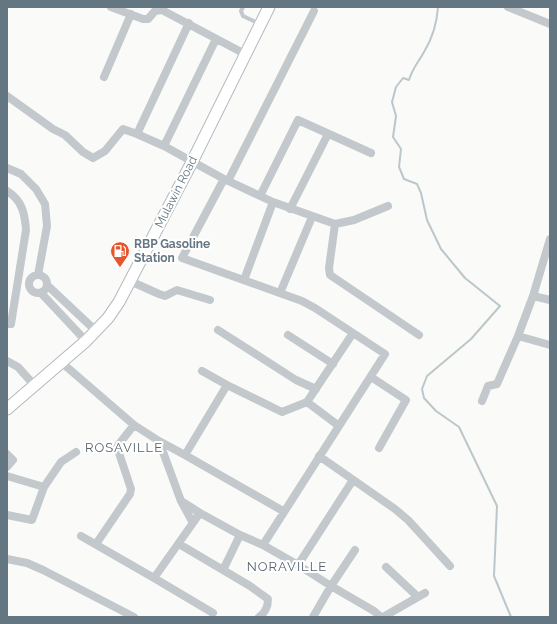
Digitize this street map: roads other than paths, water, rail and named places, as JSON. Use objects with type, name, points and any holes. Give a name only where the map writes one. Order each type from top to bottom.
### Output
[{"type":"main road","name":"Mulawin Road","points":[[7,409],[86,341],[108,318],[119,302],[192,162],[269,7]]},
{"type":"street","points":[[112,7],[143,19],[148,19],[155,11],[162,10],[245,54]]},
{"type":"street","points":[[508,7],[550,24]]},
{"type":"street","points":[[263,545],[385,354],[315,308],[280,293],[182,258],[226,180],[314,11]]},
{"type":"street","points":[[104,77],[131,14]]},
{"type":"street","points":[[137,134],[189,24]]},
{"type":"street","points":[[164,146],[216,39]]},
{"type":"street","points":[[7,96],[53,129],[65,135],[83,152],[93,158],[105,152],[123,129],[164,146],[226,180],[272,202],[335,224],[354,220],[388,206]]},
{"type":"street","points":[[260,196],[298,120],[371,154]]},
{"type":"street","points":[[290,209],[328,134]]},
{"type":"street","points":[[7,168],[21,174],[36,189],[44,204],[47,226],[38,275]]},
{"type":"street","points":[[7,191],[14,195],[20,204],[25,215],[26,230],[11,324],[7,324]]},
{"type":"street","points":[[244,280],[272,202]]},
{"type":"street","points":[[280,293],[312,217]]},
{"type":"street","points":[[335,224],[329,268],[330,274],[419,335]]},
{"type":"street","points":[[482,401],[488,386],[497,384],[518,336],[533,296],[549,244]]},
{"type":"street","points":[[86,341],[41,293],[33,292],[29,285],[32,278],[38,275],[45,278],[47,285],[96,331]]},
{"type":"street","points":[[130,281],[165,296],[177,290],[210,300]]},
{"type":"street","points":[[41,293],[45,290],[47,285]]},
{"type":"street","points":[[533,296],[550,300]]},
{"type":"street","points":[[63,317],[72,308]]},
{"type":"street","points":[[218,330],[296,380],[316,389]]},
{"type":"street","points":[[202,371],[282,412],[307,402],[353,333]]},
{"type":"street","points":[[288,334],[333,364]]},
{"type":"street","points":[[518,336],[550,344]]},
{"type":"street","points":[[7,361],[18,367],[35,386]]},
{"type":"street","points":[[60,362],[134,425],[159,441],[283,512]]},
{"type":"street","points":[[371,377],[406,400],[379,448]]},
{"type":"street","points":[[185,455],[227,385]]},
{"type":"street","points":[[307,402],[339,426]]},
{"type":"street","points":[[96,544],[130,494],[131,489],[117,448],[134,425]]},
{"type":"street","points":[[159,441],[181,501],[193,523]]},
{"type":"street","points":[[7,515],[32,520],[44,487],[61,462],[76,452]]},
{"type":"street","points":[[7,454],[13,460],[7,467]]},
{"type":"street","points":[[319,456],[395,509],[408,520],[450,566]]},
{"type":"street","points":[[7,476],[44,487]]},
{"type":"street","points":[[298,565],[353,480]]},
{"type":"street","points":[[181,501],[240,535],[263,545],[298,565],[382,617],[422,595],[386,567]]},
{"type":"street","points":[[154,578],[200,513]]},
{"type":"street","points":[[223,570],[240,535]]},
{"type":"street","points":[[81,536],[213,613]]},
{"type":"street","points":[[179,544],[250,586],[268,599],[266,608],[259,617]]},
{"type":"street","points":[[313,617],[330,586],[355,550]]},
{"type":"street","points":[[7,559],[27,563],[44,570],[134,617]]},
{"type":"lane","points":[[243,7],[241,11],[243,16],[260,24]]},
{"type":"waterway","points":[[438,7],[434,30],[427,47],[414,68],[409,80],[403,78],[396,87],[392,102],[396,116],[393,137],[401,149],[399,167],[404,179],[417,184],[421,193],[427,220],[441,249],[465,278],[500,306],[471,339],[427,376],[422,389],[424,398],[436,411],[459,427],[497,506],[494,576],[511,617]]},
{"type":"place","name":"RBP Gasoline Station","points":[[120,268]]},
{"type":"district","name":"ROSAVILLE","points":[[124,447]]},
{"type":"district","name":"NORAVILLE","points":[[287,566]]}]
